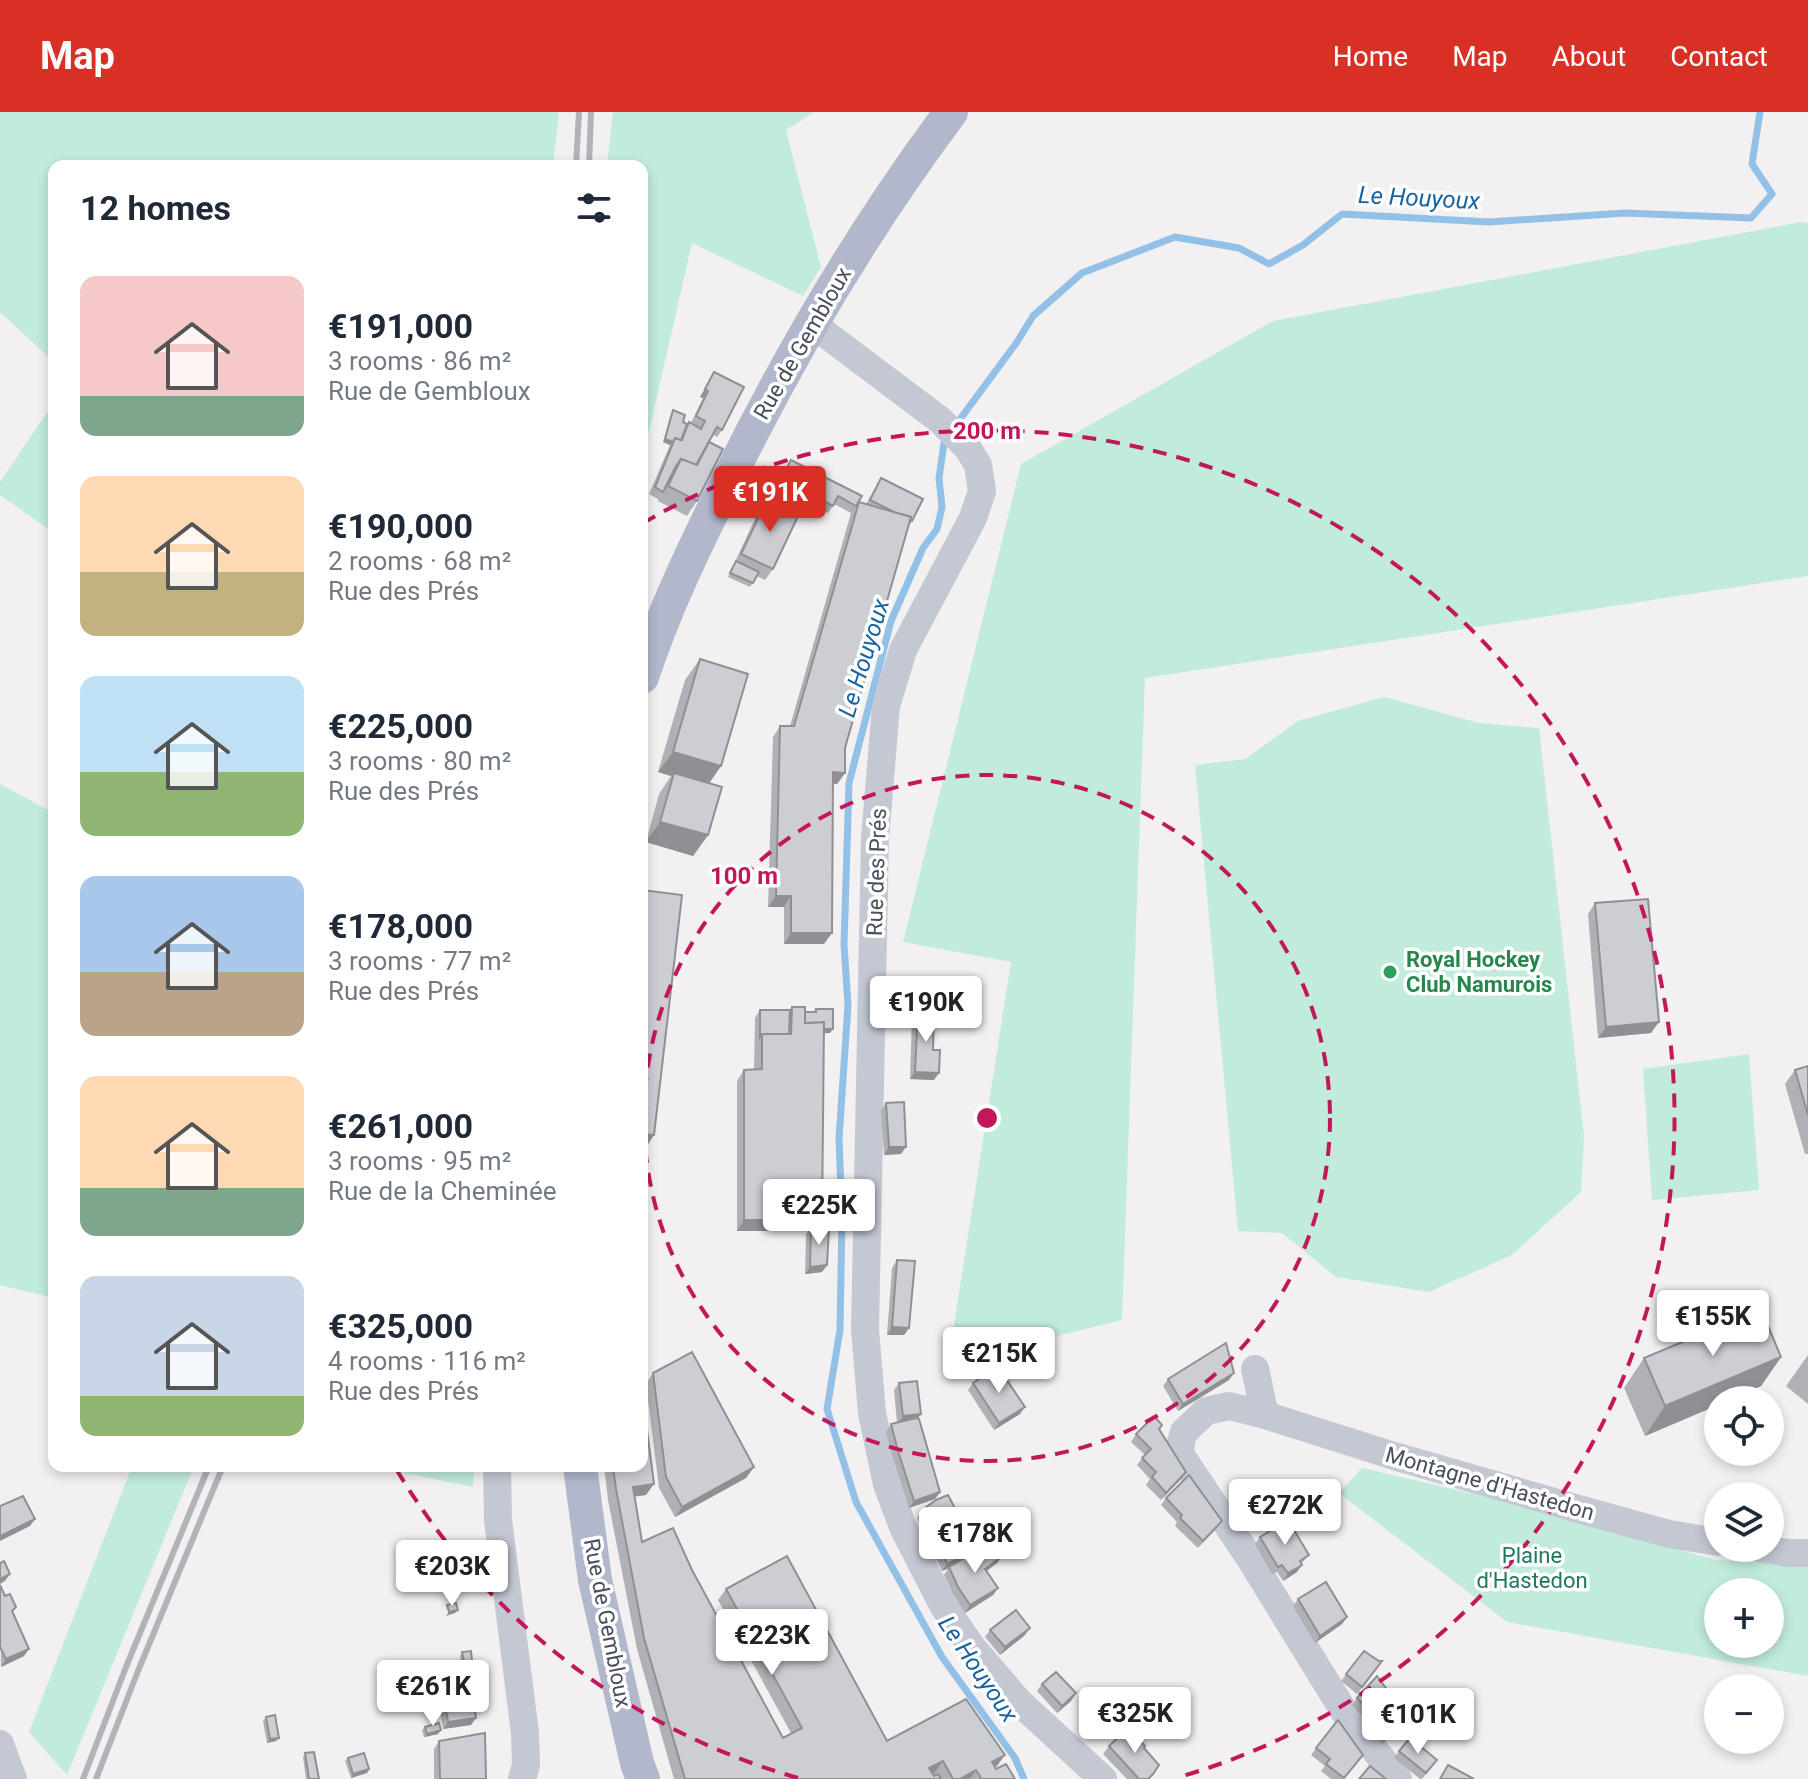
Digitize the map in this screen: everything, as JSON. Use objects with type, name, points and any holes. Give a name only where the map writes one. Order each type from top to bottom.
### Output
[{"type":"main road","name":"Rue de Gembloux","points":[[648,661],[698,540],[751,433],[811,323],[919,154],[951,112]]},
{"type":"main road","name":"Rue de Gembloux","points":[[581,1472],[595,1580],[643,1779]]},
{"type":"street","name":"Rue des Prés","points":[[811,323],[940,420],[967,447],[978,465],[982,491],[973,518],[903,650],[886,706],[875,838],[865,1330],[872,1413],[887,1484],[903,1527],[943,1605],[971,1646],[1019,1702],[1103,1779]]},
{"type":"street","points":[[1255,1369],[1265,1415]]},
{"type":"street","name":"Montagne d'Hastedon","points":[[1398,1779],[1345,1713],[1251,1560],[1180,1454],[1184,1432],[1206,1411],[1229,1406],[1265,1415],[1582,1510],[1669,1534],[1704,1540]]},
{"type":"street","points":[[497,1472],[498,1520],[525,1733],[526,1765],[522,1779]]},
{"type":"street","points":[[1784,1552],[1808,1553]]},
{"type":"street","points":[[0,1744],[13,1779]]},
{"type":"green space","points":[[0,112],[559,112],[554,160],[48,160],[48,356],[0,312]]},
{"type":"green space","points":[[613,112],[814,112],[786,130],[821,267],[803,296],[692,243],[648,436],[648,160],[608,160]]},
{"type":"green space","points":[[1808,223],[1808,576],[1145,678],[1122,1320],[948,1363],[1011,962],[903,942],[1021,464],[1273,321]]},
{"type":"green space","points":[[48,411],[48,529],[0,495],[0,482]]},
{"type":"green space","name":"Royal Hockey Club Namurois","points":[[1384,697],[1479,723],[1539,728],[1584,1136],[1581,1192],[1512,1255],[1429,1292],[1336,1277],[1282,1233],[1238,1231],[1195,765],[1245,759],[1298,721]]},
{"type":"green space","points":[[0,784],[48,810],[48,1297],[0,1285]]},
{"type":"green space","points":[[1749,1054],[1759,1190],[1652,1200],[1643,1069]]},
{"type":"green space","name":"Plaine d'Hastedon","points":[[1362,1468],[1547,1511],[1704,1557],[1704,1562],[1808,1564],[1808,1676],[1708,1658],[1784,1658],[1784,1578],[1704,1578],[1704,1657],[1507,1622],[1339,1493]]},
{"type":"green space","points":[[130,1472],[192,1472],[67,1775],[29,1732]]},
{"type":"green space","points":[[399,1472],[474,1472],[473,1487]]},
{"type":"building","points":[[714,372],[744,387],[722,430],[717,427],[696,465],[681,459],[663,492],[655,487],[675,438],[682,440],[689,422],[701,429],[705,421],[696,416]]},
{"type":"building","points":[[673,410],[685,415],[683,422],[687,424],[681,440],[675,438],[673,442],[665,439]]},
{"type":"building","points":[[709,442],[723,449],[697,501],[668,486],[681,459],[697,465]]},
{"type":"building","points":[[791,460],[862,496],[856,506],[838,496],[833,506],[781,479]]},
{"type":"building","points":[[881,478],[923,499],[912,521],[911,517],[870,500]]},
{"type":"building","points":[[767,500],[799,514],[773,569],[741,554]]},
{"type":"building","points":[[859,502],[911,517],[845,748],[845,773],[833,772],[832,933],[791,933],[791,896],[776,896],[780,726],[794,726]]},
{"type":"building","points":[[736,561],[759,572],[753,583],[730,573]]},
{"type":"building","points":[[700,659],[748,674],[721,766],[673,752]]},
{"type":"building","points":[[674,773],[722,787],[708,835],[660,822]]},
{"type":"building","points":[[648,891],[682,895],[654,1135],[648,1134]]},
{"type":"building","points":[[1648,899],[1659,1022],[1606,1027],[1595,903]]},
{"type":"building","points":[[792,1007],[805,1007],[805,1023],[824,1022],[822,1220],[744,1220],[744,1070],[762,1069],[762,1034],[791,1034]]},
{"type":"building","points":[[816,1009],[833,1009],[833,1029],[824,1029],[824,1022],[805,1023],[805,1012],[816,1012]]},
{"type":"building","points":[[760,1010],[790,1010],[789,1034],[762,1034],[760,1037]]},
{"type":"building","points":[[918,1010],[934,1011],[933,1050],[940,1050],[939,1073],[915,1072]]},
{"type":"building","points":[[1808,1066],[1808,1115],[1795,1070]]},
{"type":"building","points":[[904,1102],[906,1147],[889,1147],[886,1103]]},
{"type":"building","points":[[811,1227],[829,1228],[827,1265],[810,1267]]},
{"type":"building","points":[[897,1260],[915,1261],[909,1328],[892,1327]]},
{"type":"building","points":[[1761,1309],[1781,1357],[1712,1386],[1704,1386],[1704,1390],[1665,1406],[1644,1358]]},
{"type":"building","points":[[1226,1343],[1234,1373],[1183,1404],[1168,1379]]},
{"type":"building","points":[[692,1352],[754,1467],[682,1507],[666,1477],[653,1373]]},
{"type":"building","points":[[998,1367],[1025,1407],[999,1423],[973,1383]]},
{"type":"building","points":[[917,1381],[921,1414],[903,1416],[899,1383]]},
{"type":"building","points":[[1154,1416],[1162,1425],[1159,1429],[1186,1472],[1166,1493],[1152,1477],[1156,1472],[1142,1458],[1151,1449],[1136,1434]]},
{"type":"building","points":[[919,1419],[940,1492],[914,1501],[891,1424]]},
{"type":"building","points":[[648,1438],[654,1484],[633,1487],[642,1542],[673,1528],[692,1570],[783,1738],[802,1728],[726,1589],[787,1556],[887,1741],[966,1699],[1005,1755],[992,1762],[996,1769],[1006,1764],[1015,1779],[980,1779],[976,1770],[960,1779],[953,1779],[943,1761],[929,1768],[934,1776],[938,1774],[941,1779],[685,1779],[644,1638],[614,1472],[648,1472]]},
{"type":"building","points":[[1189,1475],[1222,1521],[1203,1541],[1180,1518],[1182,1515],[1166,1498]]},
{"type":"building","points":[[948,1495],[959,1516],[955,1519],[963,1534],[955,1537],[964,1556],[947,1564],[922,1510]]},
{"type":"building","points":[[23,1496],[35,1519],[0,1536],[0,1506]]},
{"type":"building","points":[[1288,1520],[1309,1555],[1300,1561],[1302,1565],[1288,1573],[1282,1565],[1278,1567],[1260,1537]]},
{"type":"building","points":[[996,1547],[1002,1556],[985,1569],[998,1588],[970,1605],[949,1567],[976,1551],[981,1559]]},
{"type":"building","points":[[4,1561],[10,1574],[0,1579],[0,1563]]},
{"type":"building","points":[[1326,1582],[1347,1617],[1320,1636],[1298,1599]]},
{"type":"building","points":[[0,1585],[5,1596],[10,1594],[16,1607],[12,1611],[29,1649],[6,1659],[0,1647]]},
{"type":"building","points":[[456,1603],[458,1610],[449,1612],[447,1605]]},
{"type":"building","points":[[1016,1610],[1030,1628],[1005,1647],[990,1630]]},
{"type":"building","points":[[471,1651],[472,1661],[464,1662],[462,1652]]},
{"type":"building","points":[[1364,1651],[1382,1661],[1362,1687],[1346,1674]]},
{"type":"building","points":[[468,1666],[476,1718],[448,1722],[440,1670]]},
{"type":"building","points":[[1056,1672],[1076,1693],[1062,1706],[1042,1684]]},
{"type":"building","points":[[1377,1676],[1406,1715],[1387,1737],[1374,1716],[1357,1698]]},
{"type":"building","points":[[275,1715],[279,1738],[270,1739],[266,1717]]},
{"type":"building","points":[[1338,1720],[1363,1755],[1344,1778],[1326,1764],[1330,1759],[1316,1748]]},
{"type":"building","points":[[439,1723],[441,1730],[427,1734],[425,1727]]},
{"type":"building","points":[[1128,1728],[1159,1765],[1148,1779],[1139,1779],[1109,1746]]},
{"type":"building","points":[[485,1733],[486,1779],[440,1779],[439,1741]]},
{"type":"building","points":[[1410,1738],[1437,1760],[1426,1773],[1399,1751]]},
{"type":"building","points":[[314,1752],[319,1779],[309,1779],[305,1753]]},
{"type":"building","points":[[364,1753],[369,1769],[353,1774],[348,1758]]},
{"type":"building","points":[[1448,1765],[1474,1779],[1440,1779]]},
{"type":"building","points":[[1370,1766],[1386,1779],[1359,1779]]},
{"type":"waterway","name":"Le Houyoux","points":[[955,426],[1033,316],[1082,273],[1175,237],[1239,248],[1269,264],[1303,245],[1342,214],[1489,222],[1625,213],[1751,218],[1772,194],[1752,164],[1760,112]]},
{"type":"waterway","name":"Le Houyoux","points":[[948,437],[944,443],[939,478],[942,507],[937,529],[923,548],[891,621],[849,783],[844,945],[848,1005],[839,1139],[842,1217],[840,1330],[827,1409],[856,1502],[942,1657],[1015,1758],[1024,1779]]},
{"type":"railway","points":[[576,160],[579,112]]},
{"type":"railway","points":[[589,160],[591,112]]},
{"type":"railway","points":[[83,1779],[207,1472]]},
{"type":"railway","points":[[96,1779],[221,1472]]},
{"type":"place","name":"Royal Hockey Club Namurois","points":[[1390,972]]}]
